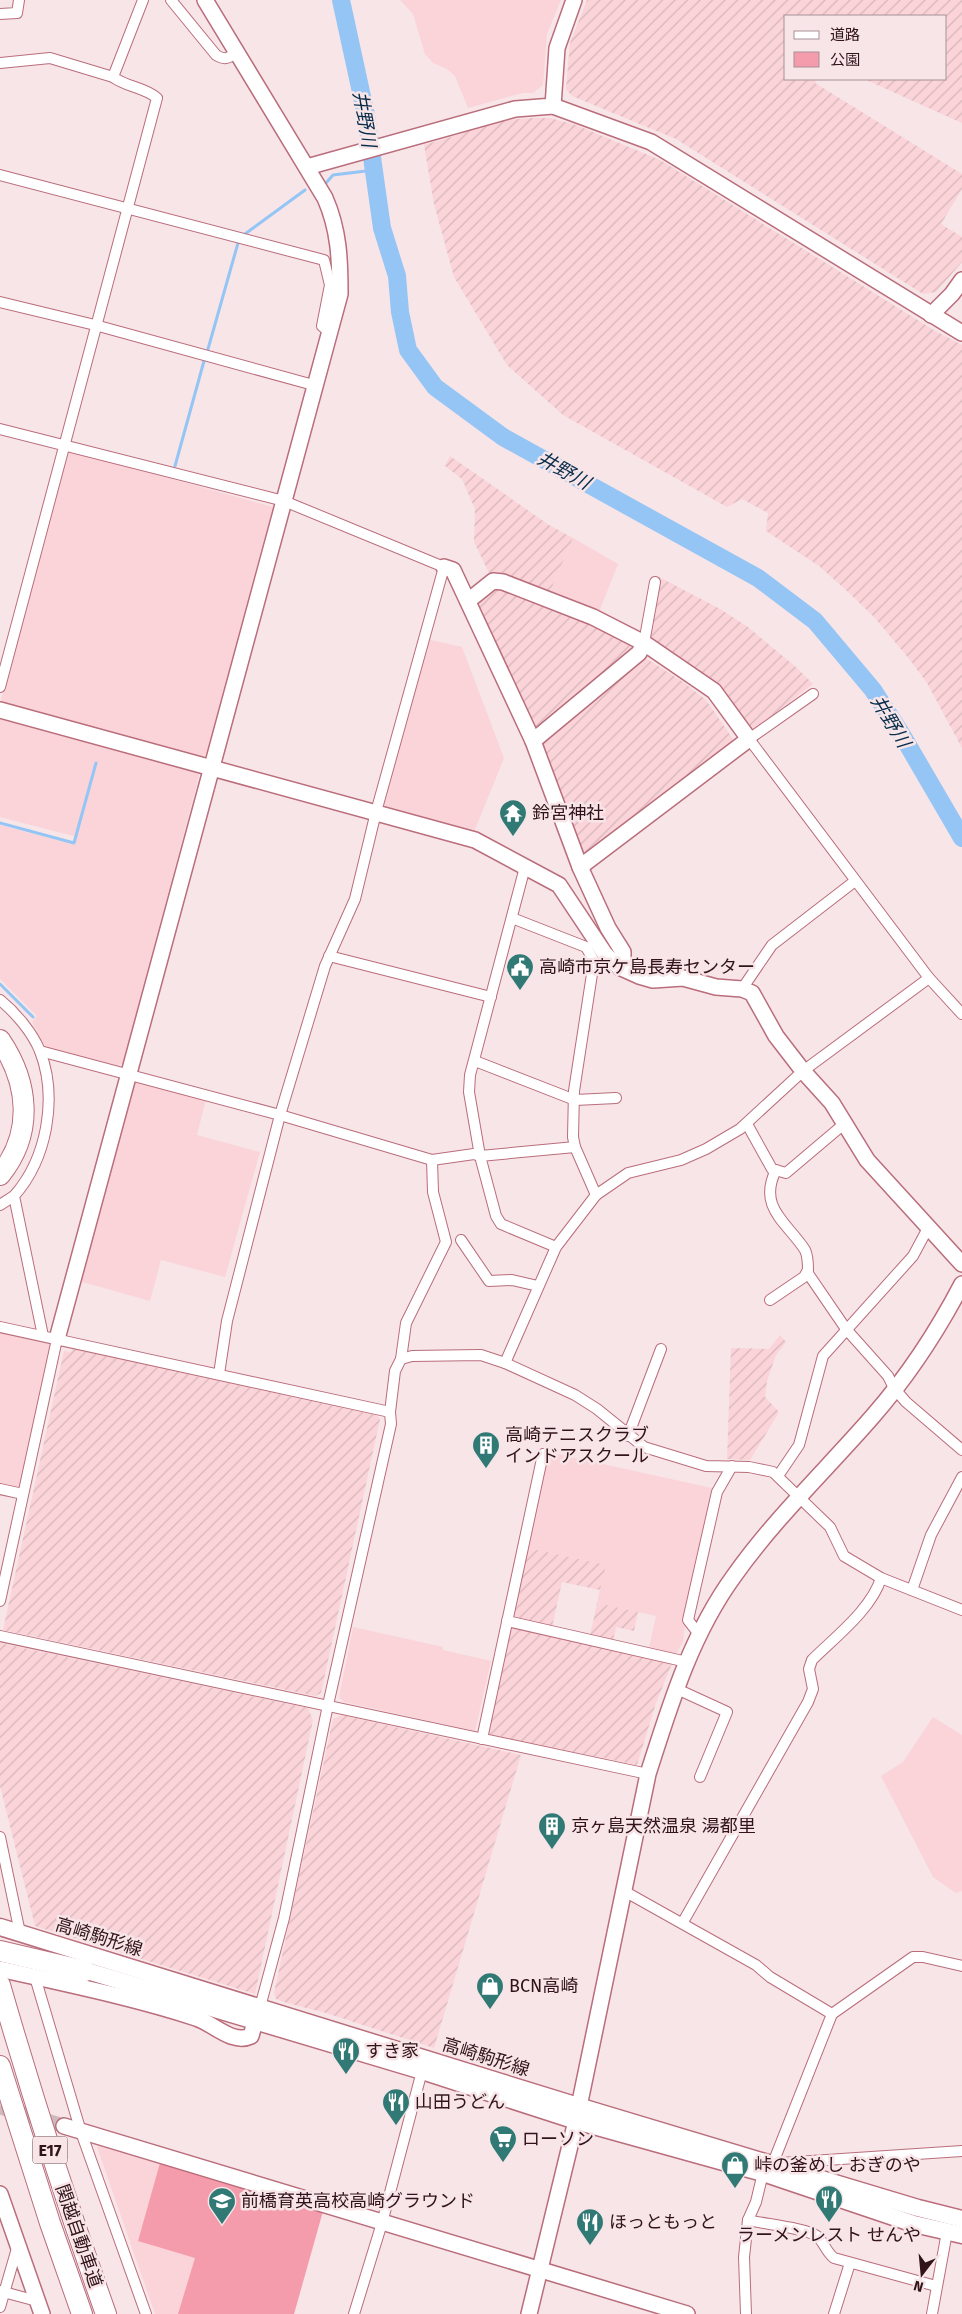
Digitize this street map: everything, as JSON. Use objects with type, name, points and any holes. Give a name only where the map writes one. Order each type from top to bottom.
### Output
[{"type":"highway","points":[[0,1040],[16,1068],[22,1086],[24,1102],[24,1119],[20,1136],[14,1153],[0,1175]]},
{"type":"highway","points":[[0,1065],[9,1087],[11,1103],[8,1133],[0,1153]]},
{"type":"highway","points":[[0,1951],[85,1971]]},
{"type":"highway","name":"関越自動車道","points":[[0,1985],[33,2099],[72,2219],[106,2314]]},
{"type":"highway","name":"関越自動車道","points":[[0,2066],[47,2214],[82,2314]]},
{"type":"main road","name":"高崎駒形線","points":[[0,1927],[422,2071],[768,2168],[962,2219]]},
{"type":"main road","name":"高崎駒形線","points":[[0,1945],[85,1971],[257,2014],[577,2113]]},
{"type":"main road","name":"高崎駒形線","points":[[768,2168],[914,2224],[955,2234]]},
{"type":"street","points":[[0,14],[17,12],[18,0]]},
{"type":"street","points":[[113,77],[143,0]]},
{"type":"street","points":[[171,0],[216,55],[222,58],[229,58],[235,53]]},
{"type":"street","points":[[0,1601],[23,1494],[50,1337],[129,1075],[284,500],[317,386],[340,294],[340,260],[336,227],[325,198],[204,0]]},
{"type":"street","points":[[553,106],[557,48],[574,0]]},
{"type":"street","points":[[0,63],[50,58],[113,77],[122,84],[151,93],[157,98],[0,687]]},
{"type":"street","points":[[307,167],[516,109],[553,106],[650,142],[962,333]]},
{"type":"street","points":[[0,175],[324,260],[330,285],[322,326],[330,333]]},
{"type":"street","points":[[932,315],[952,294],[962,280]]},
{"type":"street","points":[[0,302],[95,325],[317,386]]},
{"type":"street","points":[[0,429],[284,500],[453,570],[533,741],[580,867],[608,928],[623,952],[624,958],[619,967]]},
{"type":"street","points":[[219,1374],[227,1321],[280,1115],[329,956],[355,899],[376,812],[444,567]]},
{"type":"street","points":[[468,601],[493,581],[503,582],[593,617],[644,643],[714,691],[929,978],[962,1014]]},
{"type":"street","points":[[533,741],[639,653],[644,643],[655,582]]},
{"type":"street","points":[[580,867],[749,739],[813,694]]},
{"type":"street","points":[[0,710],[475,840],[559,884],[605,954],[619,967],[652,980],[683,978],[716,987],[742,989],[752,993],[776,1036],[802,1071],[832,1103],[867,1160],[962,1264]]},
{"type":"street","points":[[525,866],[470,1075],[469,1092],[480,1156],[496,1216],[501,1224],[556,1247]]},
{"type":"street","points":[[742,989],[772,945],[855,881]]},
{"type":"street","points":[[512,918],[586,948],[594,960],[574,1092],[573,1137],[575,1147],[596,1195]]},
{"type":"street","points":[[329,956],[491,997]]},
{"type":"street","points":[[505,1363],[556,1247],[596,1195],[628,1173],[681,1160],[706,1149],[746,1124],[802,1071],[929,978]]},
{"type":"street","points":[[0,1000],[24,1026],[40,1051],[48,1095],[47,1124],[40,1155],[24,1184],[14,1196],[0,1206]]},
{"type":"street","points":[[40,1051],[280,1115],[432,1160],[474,1154],[480,1156],[575,1147]]},
{"type":"street","points":[[475,1060],[575,1100],[616,1098]]},
{"type":"street","points":[[746,1124],[772,1169],[786,1173],[844,1124]]},
{"type":"street","points":[[0,1969],[138,2000],[199,2019],[228,2035],[246,2039],[251,2036],[284,1918],[328,1705],[391,1424],[390,1412],[395,1371],[401,1359],[406,1324],[446,1242],[433,1192],[432,1160]]},
{"type":"street","points":[[770,1300],[804,1277],[807,1272],[808,1260],[805,1251],[778,1217],[770,1199],[770,1190],[776,1170]]},
{"type":"street","points":[[14,1196],[50,1337]]},
{"type":"street","points":[[778,1476],[799,1445],[823,1356],[913,1256],[928,1228]]},
{"type":"street","points":[[461,1240],[489,1281],[512,1280],[538,1286]]},
{"type":"street","points":[[807,1272],[846,1329],[888,1376],[894,1388],[906,1402],[962,1450]]},
{"type":"street","points":[[529,2314],[541,2272],[577,2113],[648,1774],[698,1633],[738,1570],[761,1540],[875,1414],[926,1346],[962,1284]]},
{"type":"street","points":[[0,1327],[390,1412]]},
{"type":"street","points":[[628,1436],[660,1349]]},
{"type":"street","points":[[401,1359],[412,1356],[481,1355],[505,1363],[575,1395],[597,1409],[628,1436],[644,1447],[706,1466],[754,1467],[773,1472],[830,1527],[844,1556],[881,1578],[962,1610]]},
{"type":"street","points":[[482,1739],[543,1454]]},
{"type":"street","points":[[698,1633],[688,1620],[717,1492],[732,1466]]},
{"type":"street","points":[[912,1590],[931,1535],[962,1477]]},
{"type":"street","points":[[0,1489],[23,1494]]},
{"type":"street","points":[[682,1922],[808,1702],[813,1689],[809,1668],[812,1660],[867,1603],[877,1590],[881,1578]]},
{"type":"street","points":[[507,1621],[687,1662]]},
{"type":"street","points":[[0,1636],[648,1774]]},
{"type":"street","points":[[677,1689],[727,1712],[700,1777]]},
{"type":"street","points":[[0,1837],[20,1933]]},
{"type":"street","points":[[624,1891],[756,1965],[770,1977],[832,2014]]},
{"type":"street","points":[[746,2314],[744,2257],[748,2220],[832,2014],[913,1957],[923,1957],[962,1966]]},
{"type":"street","points":[[35,1977],[81,2132],[146,2314]]},
{"type":"street","points":[[354,2314],[382,2223],[422,2071]]},
{"type":"street","points":[[64,2126],[541,2272],[686,2314]]},
{"type":"street","points":[[768,2168],[962,2151]]},
{"type":"street","points":[[0,2194],[40,2308]]},
{"type":"street","points":[[748,2220],[810,2232],[819,2237],[828,2254],[834,2258],[936,2286]]},
{"type":"street","points":[[932,2314],[936,2286],[955,2234]]},
{"type":"street","points":[[0,2307],[2,2292],[18,2245]]},
{"type":"street","points":[[834,2314],[850,2263]]},
{"type":"street","points":[[2,2292],[40,2308]]},
{"type":"shaded area","points":[[400,0],[561,0],[547,34],[543,85],[533,93],[523,93],[468,108],[455,76],[447,69],[433,63],[425,54],[413,14]]},
{"type":"shaded area","points":[[587,0],[962,0],[962,123],[866,80],[947,80],[947,15],[784,15],[784,80],[816,80],[815,83],[962,174],[962,189],[941,224],[962,237],[962,262],[936,292],[923,294],[676,139],[572,96],[566,89],[570,43]]},
{"type":"shaded area","points":[[550,118],[576,125],[660,160],[932,329],[962,345],[962,748],[927,683],[910,660],[874,617],[847,591],[819,566],[766,531],[768,513],[742,499],[727,507],[563,415],[507,365],[454,277],[434,204],[424,145],[464,133],[465,130],[505,120]]},
{"type":"shaded area","points":[[70,451],[273,507],[206,754],[200,758],[2,705],[1,699],[67,454]]},
{"type":"shaded area","points":[[450,456],[549,525],[573,538],[550,592],[498,572],[490,575],[474,542],[475,509],[462,479],[445,466]]},
{"type":"shaded area","points":[[573,538],[618,564],[599,612],[550,592]]},
{"type":"shaded area","points":[[659,577],[720,609],[748,627],[813,684],[753,731],[748,730],[650,639],[649,634]]},
{"type":"shaded area","points":[[494,587],[504,587],[593,623],[631,645],[631,652],[539,728],[530,726],[483,614],[477,606],[479,600]]},
{"type":"shaded area","points":[[427,639],[462,647],[504,758],[474,832],[385,807],[383,802]]},
{"type":"shaded area","points":[[644,657],[683,682],[706,700],[735,742],[588,853],[582,851],[540,748],[543,740]]},
{"type":"shaded area","points":[[0,716],[195,770],[199,776],[123,1063],[115,1068],[46,1049],[32,1022],[37,1016],[0,979],[0,825],[75,845],[77,837],[0,817]]},
{"type":"shaded area","points":[[138,1080],[206,1099],[197,1135],[260,1152],[225,1277],[161,1260],[150,1301],[79,1281],[133,1084]]},
{"type":"shaded area","points":[[0,1331],[53,1343],[22,1489],[0,1484]]},
{"type":"shaded area","points":[[780,1335],[786,1342],[776,1355],[767,1381],[765,1397],[779,1412],[750,1460],[727,1459],[731,1348],[769,1349]]},
{"type":"shaded area","points":[[72,1349],[376,1415],[380,1419],[321,1693],[315,1696],[3,1630],[64,1351],[71,1352]]},
{"type":"shaded area","points":[[548,1452],[712,1488],[682,1620],[685,1625],[683,1642],[676,1654],[649,1648],[656,1616],[597,1603],[605,1565],[528,1548]]},
{"type":"shaded area","points":[[528,1548],[606,1565],[600,1590],[562,1582],[552,1627],[513,1619]]},
{"type":"shaded area","points":[[597,1603],[638,1612],[634,1631],[616,1627],[613,1641],[590,1636]]},
{"type":"shaded area","points":[[511,1625],[673,1661],[656,1703],[637,1765],[488,1734]]},
{"type":"shaded area","points":[[353,1627],[443,1647],[443,1650],[491,1661],[475,1731],[344,1702],[339,1697]]},
{"type":"shaded area","points":[[0,1643],[308,1708],[313,1720],[255,1994],[35,1926],[0,1786]]},
{"type":"shaded area","points":[[342,1715],[521,1755],[434,2048],[326,2013],[287,2003],[276,1999],[274,1993],[333,1719]]},
{"type":"shaded area","points":[[933,1717],[962,1735],[962,1891],[956,1893],[933,1877],[881,1776],[903,1762]]},
{"type":"shaded area","name":"前橋育英高校高崎グラウンド","points":[[100,2146],[323,2211],[294,2314],[155,2314],[97,2147]]},
{"type":"green space","name":"前橋育英高校高崎グラウンド","points":[[160,2163],[323,2211],[294,2314],[178,2314],[195,2258],[138,2241]]},
{"type":"waterway","name":"井野川","points":[[341,0],[366,115],[382,228],[397,276],[400,312],[408,350],[435,387],[503,437],[758,578],[815,621],[873,690],[902,735],[962,838]]},
{"type":"waterway","points":[[326,183],[333,175],[374,170]]},
{"type":"waterway","points":[[245,234],[305,190]]},
{"type":"waterway","points":[[208,349],[238,243]]},
{"type":"waterway","points":[[175,466],[204,361]]},
{"type":"waterway","points":[[0,823],[74,843],[96,763]]},
{"type":"waterway","points":[[0,984],[33,1017]]},
{"type":"tunnel","points":[[0,2107],[64,2126]]},
{"type":"place","name":"鈴宮神社","points":[[513,837]]},
{"type":"place","name":"高崎市京ケ島長寿センター","points":[[520,991]]},
{"type":"place","name":"高崎テニスクラブ インドアスクール","points":[[486,1469]]},
{"type":"place","name":"京ヶ島天然温泉 湯都里","points":[[552,1850]]},
{"type":"place","name":"BCN高崎","points":[[490,2010]]},
{"type":"place","name":"すき家","points":[[346,2075]]},
{"type":"place","name":"山田うどん","points":[[396,2126]]},
{"type":"place","name":"ローソン","points":[[503,2163]]},
{"type":"place","name":"峠の釜めし おぎのや","points":[[735,2189]]},
{"type":"place","name":"ラーメンレスト せんや","points":[[829,2223]]},
{"type":"place","name":"前橋育英高校高崎グラウンド","points":[[222,2225]]},
{"type":"place","name":"ほっともっと","points":[[590,2246]]}]
